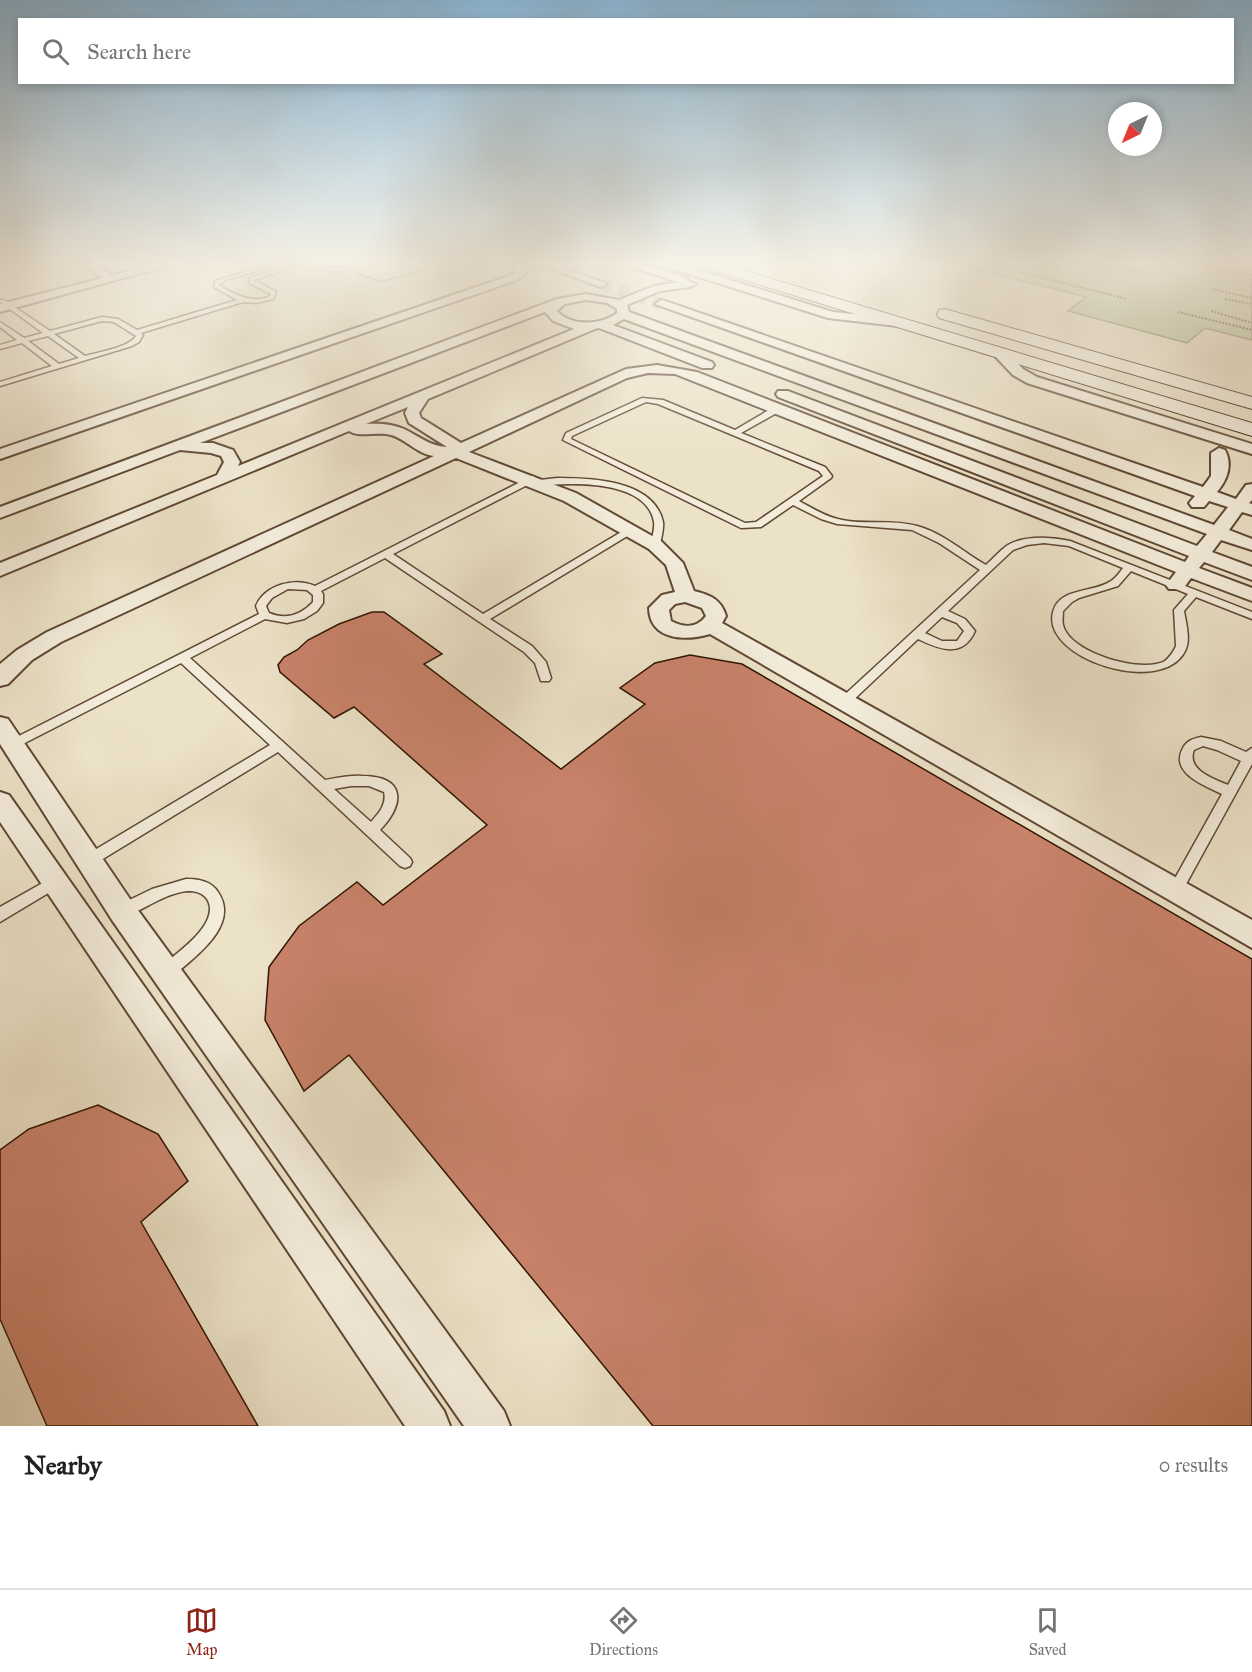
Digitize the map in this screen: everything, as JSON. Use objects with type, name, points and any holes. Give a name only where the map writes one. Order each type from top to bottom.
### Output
[{"type":"main road","points":[[925,331],[1252,430]]},
{"type":"main road","points":[[1003,331],[1252,403]]},
{"type":"street","points":[[0,454],[360,331]]},
{"type":"street","points":[[0,513],[485,331]]},
{"type":"street","points":[[0,570],[582,331]]},
{"type":"street","points":[[615,331],[1252,574]]},
{"type":"street","points":[[678,331],[1252,545]]},
{"type":"street","points":[[737,331],[1245,508]]},
{"type":"street","points":[[1000,353],[1027,378],[1252,449]]},
{"type":"street","points":[[0,679],[15,662],[33,648],[54,637],[622,375],[640,370],[662,369],[683,372],[1252,595]]},
{"type":"street","points":[[421,398],[413,409],[412,417],[426,429],[453,443],[454,453]]},
{"type":"street","points":[[1113,405],[1133,423],[1149,431],[1252,464]]},
{"type":"street","points":[[331,434],[376,428],[397,431],[435,452],[454,453],[536,481],[656,544],[674,563],[684,585],[685,596]]},
{"type":"street","points":[[408,437],[417,435],[426,429]]},
{"type":"street","points":[[173,448],[213,447],[227,453],[232,462],[223,479]]},
{"type":"street","points":[[1220,453],[1240,481],[1245,508]]},
{"type":"street","points":[[1135,569],[1153,557],[1206,494],[1240,481]]},
{"type":"street","points":[[1176,585],[1218,532],[1245,508]]},
{"type":"street","points":[[685,596],[701,599],[712,606],[716,616],[711,626],[687,633],[670,629],[659,620],[658,614],[663,603],[685,596]]},
{"type":"street","points":[[711,626],[1252,935]]},
{"type":"street","points":[[6,734],[122,911],[489,1426]]},
{"type":"street","points":[[0,802],[429,1426]]},
{"type":"lane","points":[[9,331],[58,367]]},
{"type":"lane","points":[[44,331],[85,359]]},
{"type":"lane","points":[[0,347],[57,331]]},
{"type":"lane","points":[[0,384],[134,343],[140,337],[137,332],[142,331]]},
{"type":"lane","points":[[649,400],[660,402],[735,433],[826,471],[827,478],[758,525],[744,526],[571,444],[567,438],[638,401],[649,400]]},
{"type":"lane","points":[[735,433],[777,409]]},
{"type":"lane","points":[[315,590],[319,598],[318,603],[302,616],[277,620],[265,615],[261,606],[272,592],[295,585],[315,590],[536,481],[589,480],[612,484],[633,493],[650,505],[659,520],[660,528],[656,544]]},
{"type":"lane","points":[[633,493],[651,482]]},
{"type":"lane","points":[[793,501],[824,518],[842,523],[881,522],[916,529],[940,538],[971,561],[987,569]]},
{"type":"lane","points":[[484,618],[631,530]]},
{"type":"lane","points":[[844,702],[1010,548],[1033,540],[1069,543],[1252,616]]},
{"type":"lane","points":[[386,554],[484,618],[534,656],[545,678]]},
{"type":"lane","points":[[1135,569],[1115,583],[1069,599],[1059,608],[1056,614],[1058,629],[1071,644],[1082,652],[1124,668],[1167,665],[1175,660],[1179,653],[1182,638],[1179,610],[1194,593]]},
{"type":"lane","points":[[917,634],[946,647],[961,644],[970,631],[967,626],[941,612]]},
{"type":"lane","points":[[6,734],[183,658],[265,615]]},
{"type":"lane","points":[[183,658],[405,862]]},
{"type":"lane","points":[[1175,891],[1230,792],[1250,756],[1206,742],[1198,742],[1191,746],[1185,755],[1185,761],[1197,775],[1230,792]]},
{"type":"lane","points":[[88,861],[278,746]]},
{"type":"lane","points":[[321,786],[363,781],[385,786],[390,792],[392,805],[384,819],[370,831]]},
{"type":"lane","points":[[0,915],[55,882]]},
{"type":"lane","points":[[122,911],[175,887],[197,886],[206,888],[213,894],[218,912],[214,922],[203,938],[166,972]]},
{"type":"green space","points":[[1141,331],[1202,331],[1187,343]]},
{"type":"green space","points":[[1215,331],[1252,331],[1252,340]]},
{"type":"building","points":[[372,612],[384,612],[442,654],[424,664],[561,769],[645,704],[620,688],[655,663],[690,655],[742,664],[1252,959],[1252,1426],[653,1426],[349,1055],[304,1091],[265,1020],[269,967],[299,926],[357,882],[383,905],[487,825],[354,707],[334,718],[280,672],[278,665],[284,657],[297,650],[308,640],[339,624]]},
{"type":"building","points":[[98,1105],[158,1134],[188,1181],[141,1222],[258,1426],[47,1426],[0,1319],[0,1150],[29,1129]]}]
